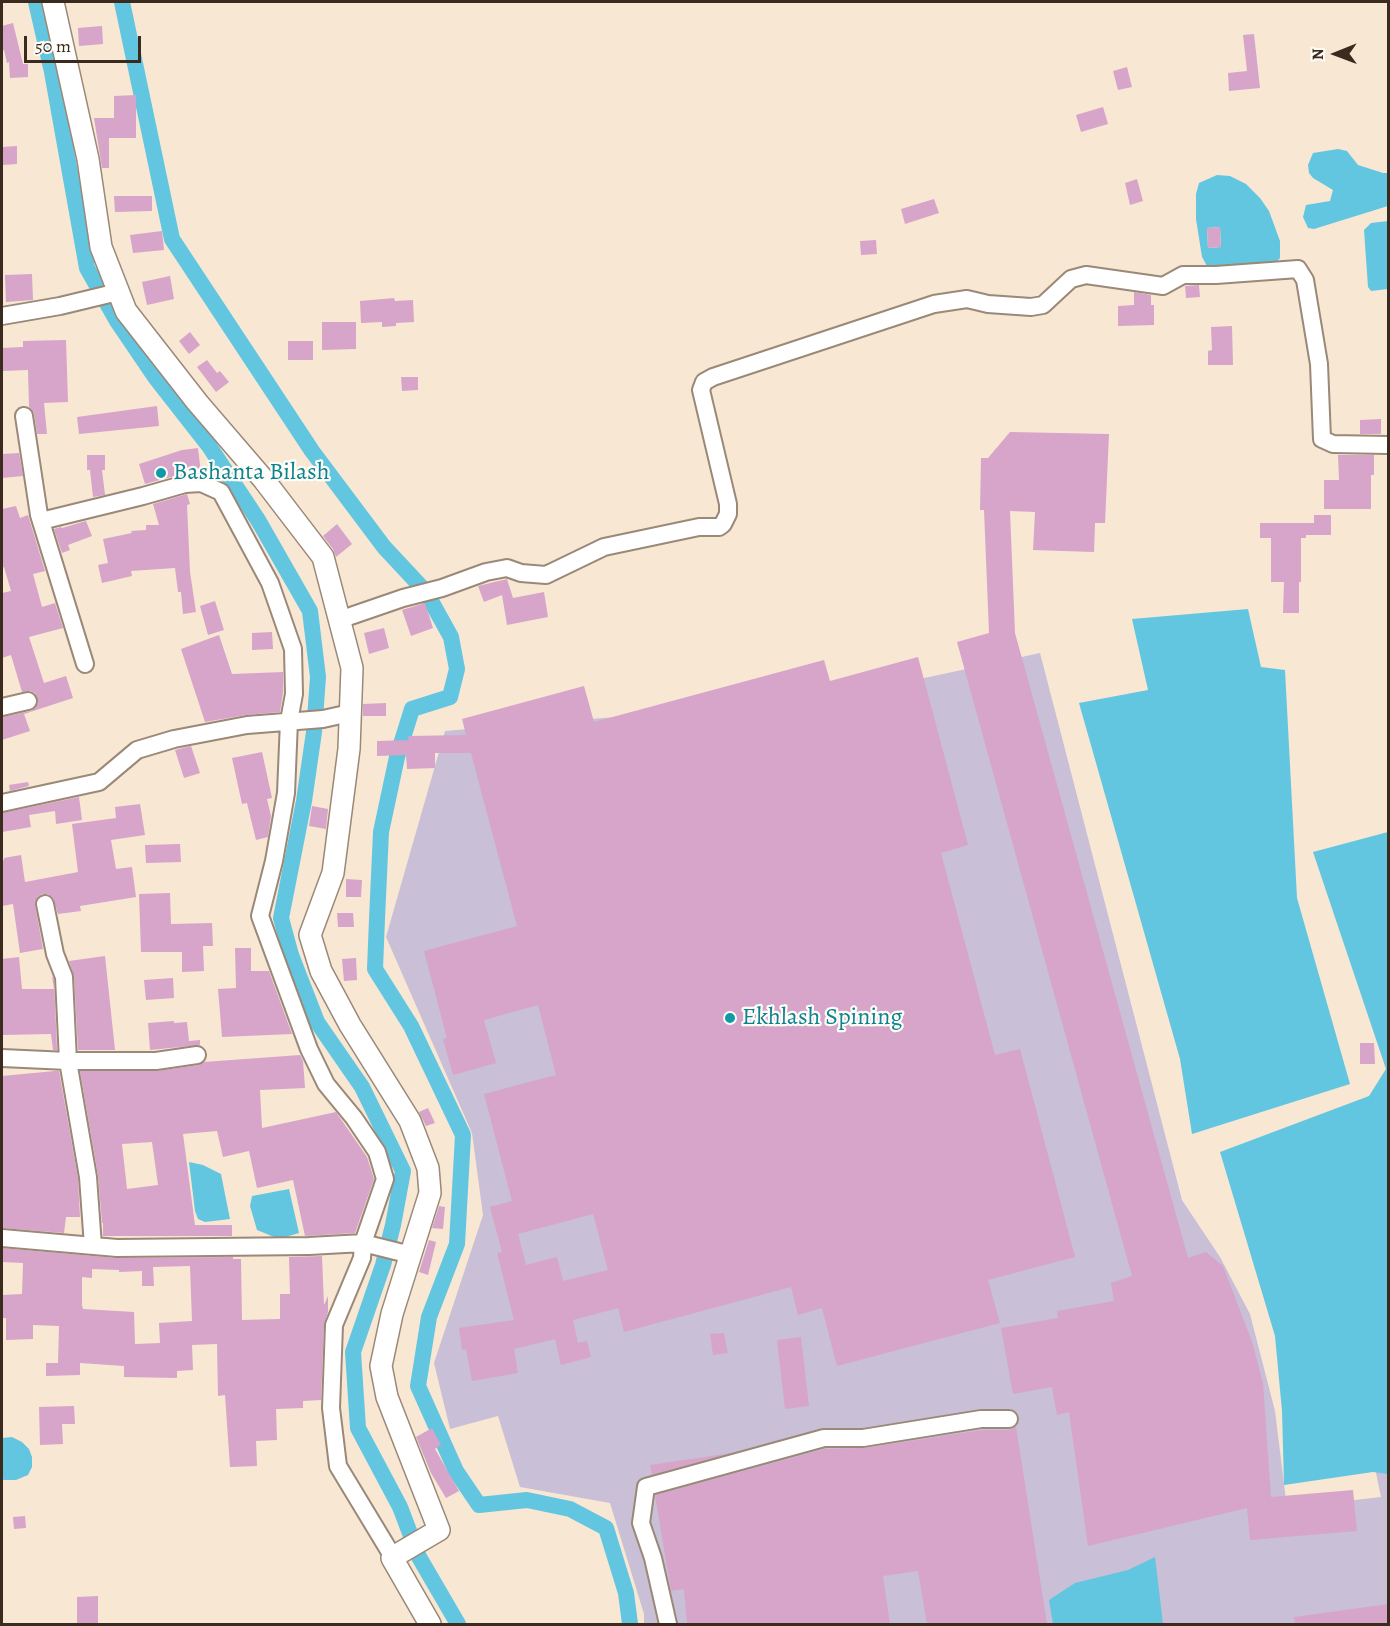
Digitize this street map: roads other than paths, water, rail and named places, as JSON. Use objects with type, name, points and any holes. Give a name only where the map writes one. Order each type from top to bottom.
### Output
[{"type":"street","points":[[53,2],[88,159],[101,247],[126,311],[197,402],[264,480],[323,557],[352,668],[349,749],[333,873],[310,935],[321,971],[350,1025],[410,1121],[428,1168],[430,1193],[392,1314],[381,1366],[387,1397],[439,1530],[393,1558]]},
{"type":"street","points":[[339,620],[486,572],[507,568],[521,573],[546,575],[604,547],[699,527],[719,527],[728,514],[728,504],[701,390],[704,382],[712,377],[934,304],[967,299],[988,304],[1031,307],[1043,305],[1071,279],[1086,275],[1163,286],[1183,275],[1298,269],[1305,280],[1319,364],[1322,439],[1333,444],[1389,445]]},
{"type":"street","points":[[2,316],[60,306],[118,292]]},
{"type":"street","points":[[24,416],[41,521],[85,664]]},
{"type":"street","points":[[41,521],[184,484],[201,483],[221,492],[270,583],[293,649],[294,694],[286,794],[274,861],[260,916],[309,1049],[326,1084],[354,1118],[377,1152],[385,1179],[367,1244],[334,1325],[332,1408],[338,1466],[430,1624]]},
{"type":"street","points":[[2,707],[28,701]]},
{"type":"street","points":[[2,803],[99,782],[137,750],[174,739],[247,726],[323,719],[350,713]]},
{"type":"street","points":[[45,904],[55,954],[64,977],[68,1061],[87,1177],[93,1246]]},
{"type":"street","points":[[2,1058],[156,1061],[197,1055]]},
{"type":"street","points":[[2,1238],[117,1248],[367,1244],[411,1255]]},
{"type":"street","points":[[668,1624],[653,1558],[641,1523],[645,1487],[824,1438],[863,1438],[981,1419],[1009,1419]]},
{"type":"water","points":[[1338,149],[1347,151],[1358,165],[1388,173],[1388,206],[1314,229],[1308,228],[1303,217],[1306,205],[1330,201],[1333,190],[1313,178],[1309,173],[1308,165],[1313,153]]},
{"type":"water","points":[[1217,175],[1230,176],[1246,184],[1260,198],[1269,211],[1280,241],[1280,258],[1275,264],[1213,274],[1202,257],[1196,219],[1196,194],[1199,183]],"holes":[[[1220,227],[1221,247],[1208,248],[1207,228]]]},
{"type":"water","points":[[1388,221],[1388,289],[1371,291],[1368,287],[1364,230],[1371,223]]},
{"type":"water","points":[[1248,609],[1261,667],[1285,670],[1297,898],[1350,1084],[1192,1134],[1180,1059],[1079,703],[1148,690],[1132,619]]},
{"type":"water","points":[[1388,832],[1388,1474],[1373,1472],[1284,1485],[1282,1411],[1275,1336],[1220,1152],[1369,1096],[1386,1069],[1313,852]]},
{"type":"water","points":[[189,1162],[203,1165],[221,1174],[230,1219],[205,1222],[198,1219]]},
{"type":"water","points":[[289,1189],[299,1233],[279,1239],[257,1230],[250,1206],[252,1196]]},
{"type":"water","points":[[12,1437],[29,1449],[32,1467],[28,1475],[16,1480],[4,1480],[2,1479],[2,1438]]},
{"type":"water","points":[[1155,1557],[1163,1624],[1053,1624],[1049,1600],[1075,1583],[1128,1570]]},
{"type":"waterway","points":[[36,2],[52,72],[87,268],[117,321],[155,377],[209,446],[258,520],[310,611],[318,677],[314,732],[304,801],[281,918],[291,955],[317,1022],[362,1087],[403,1171],[383,1265],[353,1352],[358,1428],[400,1507],[419,1557],[458,1624]]},
{"type":"waterway","points":[[122,2],[172,239],[312,451],[384,547],[426,592],[451,637],[457,669],[450,697],[412,709],[397,757],[381,832],[377,919],[375,969],[411,1026],[463,1135],[457,1244],[429,1317],[418,1386],[456,1471],[479,1505],[527,1500],[570,1509],[606,1528],[626,1593],[630,1624]]},
{"type":"place","name":"Bashanta Bilash","points":[[161,473]]},
{"type":"place","name":"Ekhlash Spining","points":[[730,1018]]}]
